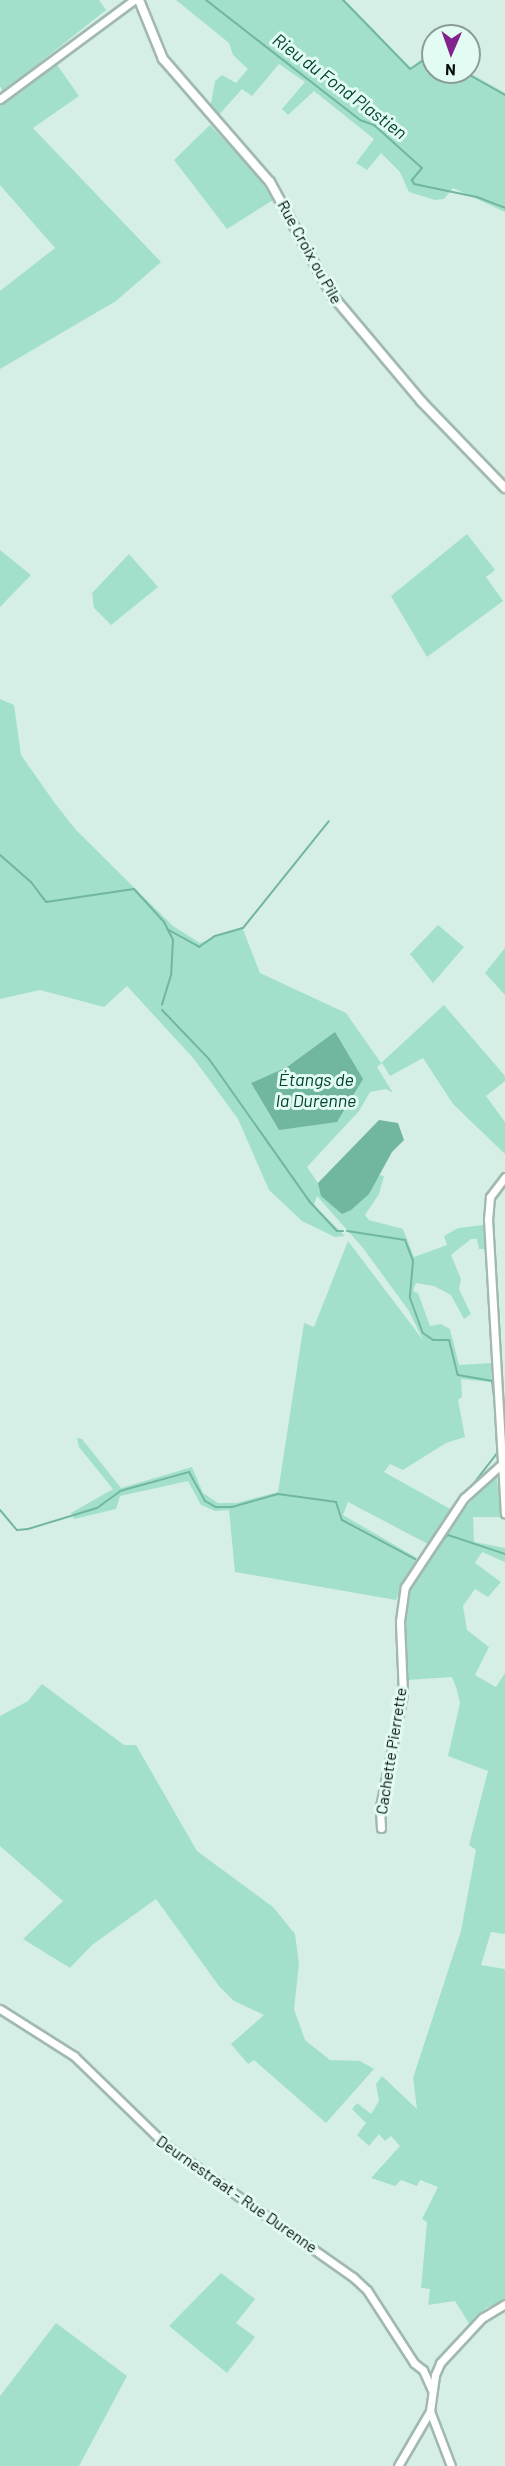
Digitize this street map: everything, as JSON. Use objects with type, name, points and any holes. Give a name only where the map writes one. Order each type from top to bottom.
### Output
[{"type":"street","points":[[0,99],[137,0]]},
{"type":"street","name":"Rue Croix ou Pile","points":[[137,0],[164,59],[270,182],[331,294],[421,401],[505,488]]},
{"type":"street","points":[[505,1178],[490,1197],[488,1219],[504,1462],[505,1514]]},
{"type":"street","name":"Cachette Pierrette","points":[[381,1828],[380,1807],[403,1694],[401,1600],[420,1560],[480,1483],[504,1462]]},
{"type":"street","name":"Deurnestraat - Rue Durenne","points":[[0,2010],[74,2056],[168,2146],[353,2277],[367,2290],[414,2363],[423,2370],[432,2390]]},
{"type":"street","points":[[398,2466],[430,2411],[432,2390],[440,2363],[482,2318],[505,2304]]},
{"type":"street","points":[[430,2411],[451,2466]]},
{"type":"shaded area","points":[[0,0],[99,0],[106,10],[3,92],[0,86]]},
{"type":"shaded area","points":[[176,0],[345,0],[411,68],[421,60],[421,84],[481,84],[481,79],[505,93],[505,212],[453,188],[444,199],[435,200],[409,192],[400,172],[381,153],[367,170],[356,163],[374,139],[314,91],[288,115],[282,109],[305,82],[279,64],[252,96],[242,89],[217,117],[210,109],[215,81],[222,75],[236,83],[248,69],[233,55],[229,43]]},
{"type":"shaded area","points":[[55,62],[79,96],[33,128],[161,262],[116,301],[0,369],[0,291],[55,248],[0,185],[0,103]]},
{"type":"shaded area","points":[[210,125],[253,169],[273,200],[227,229],[174,160]]},
{"type":"shaded area","points":[[467,534],[495,570],[486,577],[503,601],[427,657],[391,596]]},
{"type":"shaded area","points":[[0,550],[31,575],[0,607]]},
{"type":"shaded area","points":[[129,554],[158,587],[111,625],[94,608],[92,593]]},
{"type":"shaded area","points":[[0,699],[14,705],[21,755],[54,802],[76,830],[173,926],[200,943],[242,927],[260,973],[346,1013],[381,1063],[444,1005],[505,1076],[505,1081],[486,1096],[505,1122],[505,1154],[453,1104],[423,1058],[390,1076],[382,1063],[377,1067],[393,1093],[386,1089],[370,1092],[359,1111],[307,1167],[318,1183],[322,1196],[369,1194],[378,1175],[384,1176],[379,1194],[365,1215],[369,1220],[403,1229],[414,1257],[447,1245],[444,1236],[458,1228],[483,1225],[485,1249],[479,1249],[477,1239],[471,1239],[451,1255],[461,1279],[459,1289],[471,1314],[464,1319],[451,1295],[434,1286],[416,1283],[413,1291],[418,1293],[430,1326],[441,1324],[450,1329],[459,1365],[491,1363],[492,1382],[461,1379],[462,1397],[458,1400],[465,1437],[446,1443],[403,1470],[390,1464],[384,1472],[452,1510],[428,1544],[348,1502],[343,1515],[417,1558],[396,1600],[235,1572],[229,1510],[215,1511],[201,1505],[188,1481],[120,1496],[116,1509],[74,1519],[71,1513],[113,1489],[79,1447],[77,1438],[82,1439],[121,1488],[192,1467],[203,1493],[218,1503],[236,1503],[278,1492],[304,1323],[314,1327],[348,1241],[423,1340],[409,1311],[363,1248],[317,1196],[314,1205],[345,1236],[335,1237],[302,1221],[269,1190],[238,1119],[194,1059],[127,986],[104,1007],[40,990],[0,999]],"holes":[[[335,1033],[279,1130],[251,1083],[287,1067]]]},
{"type":"shaded area","points":[[438,925],[464,947],[433,983],[410,954]]},
{"type":"shaded area","points":[[505,948],[505,995],[485,973]]},
{"type":"shaded area","points":[[496,1471],[501,1517],[473,1517],[474,1542],[505,1548],[505,1562],[482,1552],[475,1563],[501,1582],[488,1597],[475,1589],[463,1606],[467,1630],[489,1647],[475,1675],[496,1687],[505,1673],[505,1934],[491,1932],[481,1965],[505,1969],[505,2301],[486,2308],[470,2325],[455,2301],[428,2305],[430,2289],[421,2288],[427,2222],[422,2219],[438,2187],[420,2180],[417,2186],[401,2180],[395,2186],[371,2178],[400,2146],[391,2136],[385,2141],[379,2134],[369,2146],[357,2135],[366,2123],[352,2109],[357,2103],[371,2114],[379,2101],[376,2084],[382,2076],[417,2109],[413,2078],[461,1931],[476,1850],[469,1845],[488,1771],[448,1756],[460,1703],[457,1690],[452,1677],[407,1680],[403,1617],[406,1590],[420,1563]]},
{"type":"shaded area","points":[[42,1684],[124,1745],[136,1745],[197,1851],[273,1907],[295,1934],[299,1964],[294,2009],[305,2040],[330,2060],[360,2061],[374,2069],[326,2123],[254,2060],[248,2064],[231,2044],[264,2015],[234,2001],[219,1986],[156,1899],[92,1945],[70,1968],[23,1939],[63,1901],[0,1846],[0,1716],[28,1701]]},
{"type":"shaded area","points":[[221,2273],[255,2299],[236,2323],[255,2337],[227,2373],[169,2326]]},
{"type":"shaded area","points":[[56,2323],[127,2376],[79,2466],[0,2466],[0,2396]]},
{"type":"water","name":"Étangs de la Durenne","points":[[335,1032],[363,1079],[337,1122],[279,1130],[251,1083],[287,1067]]},
{"type":"water","name":"Étangs de la Durenne","points":[[379,1120],[398,1123],[404,1140],[392,1152],[369,1194],[351,1210],[342,1214],[321,1196],[318,1183]]},
{"type":"waterway","name":"Rieu du Fond Plastien","points":[[206,0],[360,120],[374,125],[422,168],[412,180],[414,184],[477,197],[505,208]]},
{"type":"waterway","points":[[343,0],[410,69],[421,62]]},
{"type":"waterway","points":[[481,82],[505,95]]},
{"type":"waterway","points":[[167,929],[199,947],[215,936],[243,928],[329,821]]},
{"type":"waterway","points":[[0,855],[31,882],[46,902],[134,889],[164,922],[173,940],[171,975],[162,1005]]},
{"type":"waterway","points":[[162,1010],[209,1059],[309,1201],[337,1231],[343,1231]]},
{"type":"waterway","points":[[347,1231],[405,1240],[413,1261],[410,1298],[423,1333],[433,1340],[449,1340],[458,1375],[492,1381],[495,1407]]},
{"type":"waterway","points":[[467,1492],[498,1452]]},
{"type":"waterway","points":[[0,1510],[17,1530],[28,1529],[97,1508],[120,1491],[189,1472],[205,1501],[216,1507],[232,1507],[278,1494],[336,1502],[342,1520],[415,1559]]},
{"type":"waterway","points":[[440,1530],[447,1518]]},
{"type":"waterway","points":[[445,1534],[505,1554]]},
{"type":"waterway","points":[[427,1558],[447,1536]]}]
